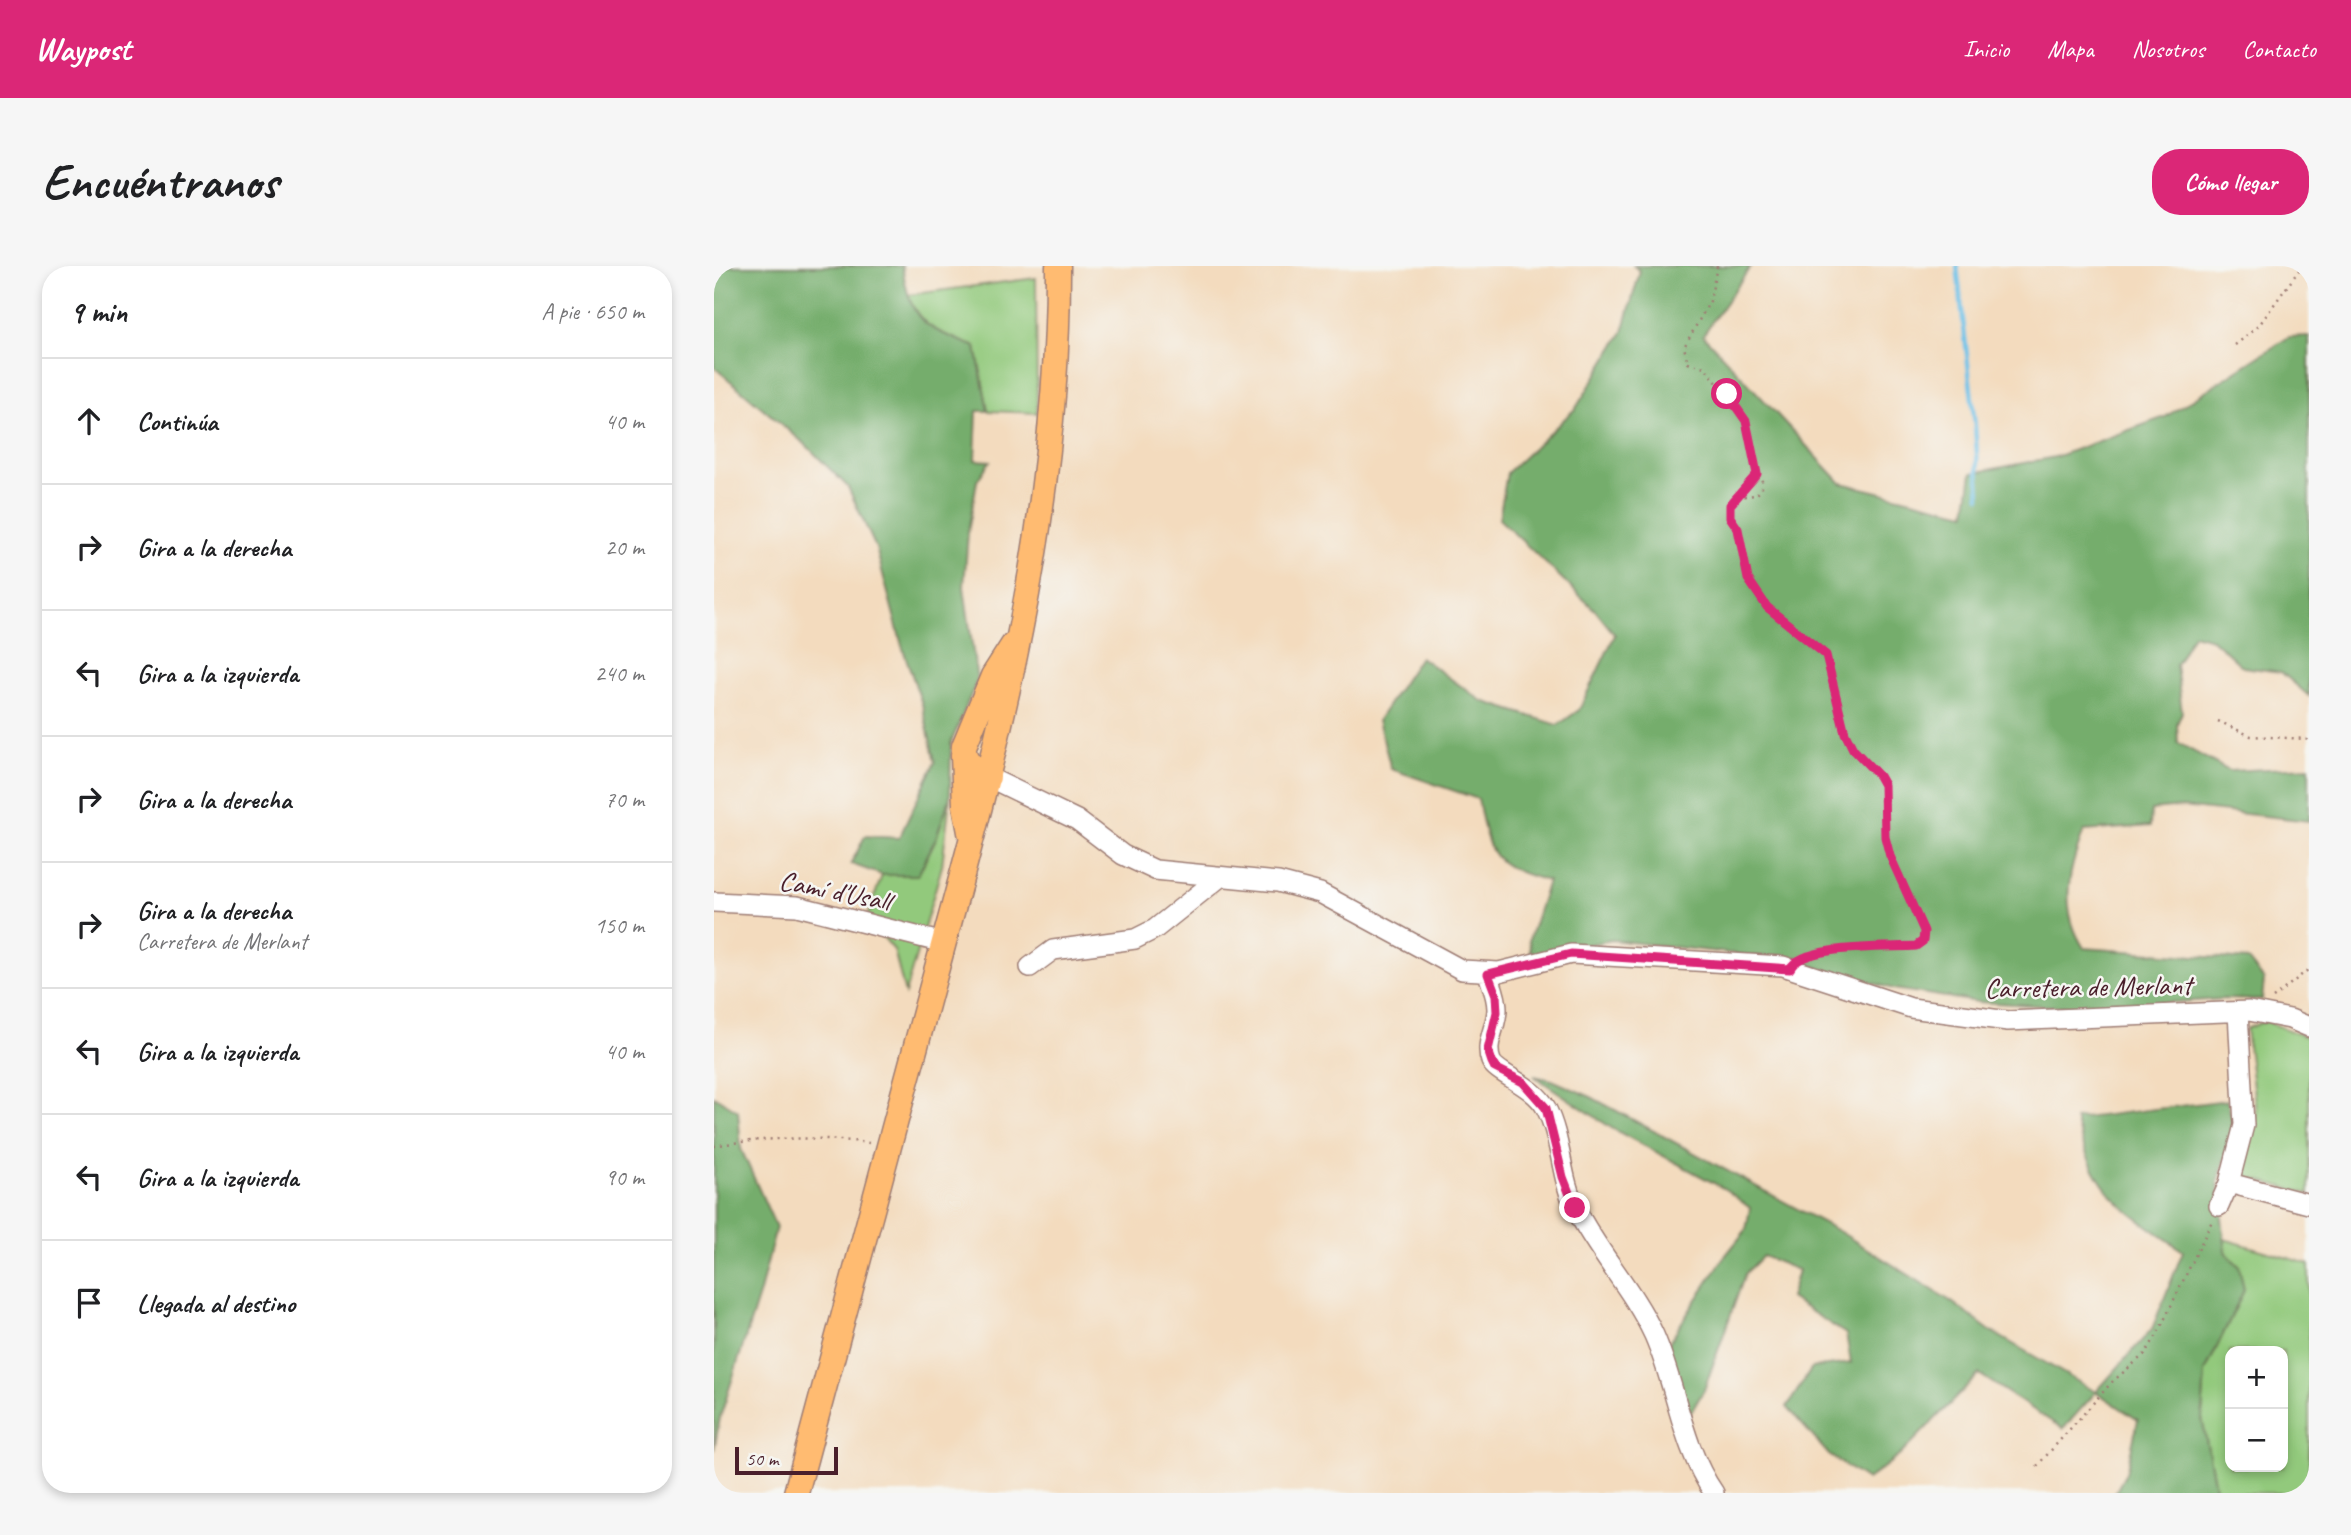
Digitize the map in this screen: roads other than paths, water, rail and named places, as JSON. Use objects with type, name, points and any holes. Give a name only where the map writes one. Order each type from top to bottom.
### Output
[{"type":"main road","points":[[796,1493],[972,839],[1022,633],[1046,476],[1056,351],[1058,266]]},
{"type":"main road","points":[[972,839],[965,805],[963,755],[993,676],[1022,633]]},
{"type":"main road","points":[[963,755],[969,764],[988,777]]},
{"type":"street","name":"Carretera de Merlant","points":[[988,777],[1077,820],[1123,855],[1155,870],[1278,882],[1320,893],[1461,970],[1488,974],[1571,954],[1790,969],[1911,1008],[2008,1021],[2246,1012],[2290,1019],[2309,1027]]},
{"type":"street","points":[[1030,967],[1053,950],[1135,939],[1155,929],[1219,878]]},
{"type":"street","name":"Camí d'Usall","points":[[714,902],[797,905],[944,943]]},
{"type":"street","points":[[1488,974],[1496,995],[1497,1012],[1488,1050],[1492,1062],[1495,1068],[1523,1082],[1546,1108],[1563,1177],[1575,1208],[1653,1334],[1690,1447],[1714,1493]]},
{"type":"street","points":[[2219,1206],[2229,1183],[2244,1125],[2246,1012]]},
{"type":"street","points":[[2229,1183],[2309,1204]]},
{"type":"waterway","points":[[1957,266],[1980,497]]}]
